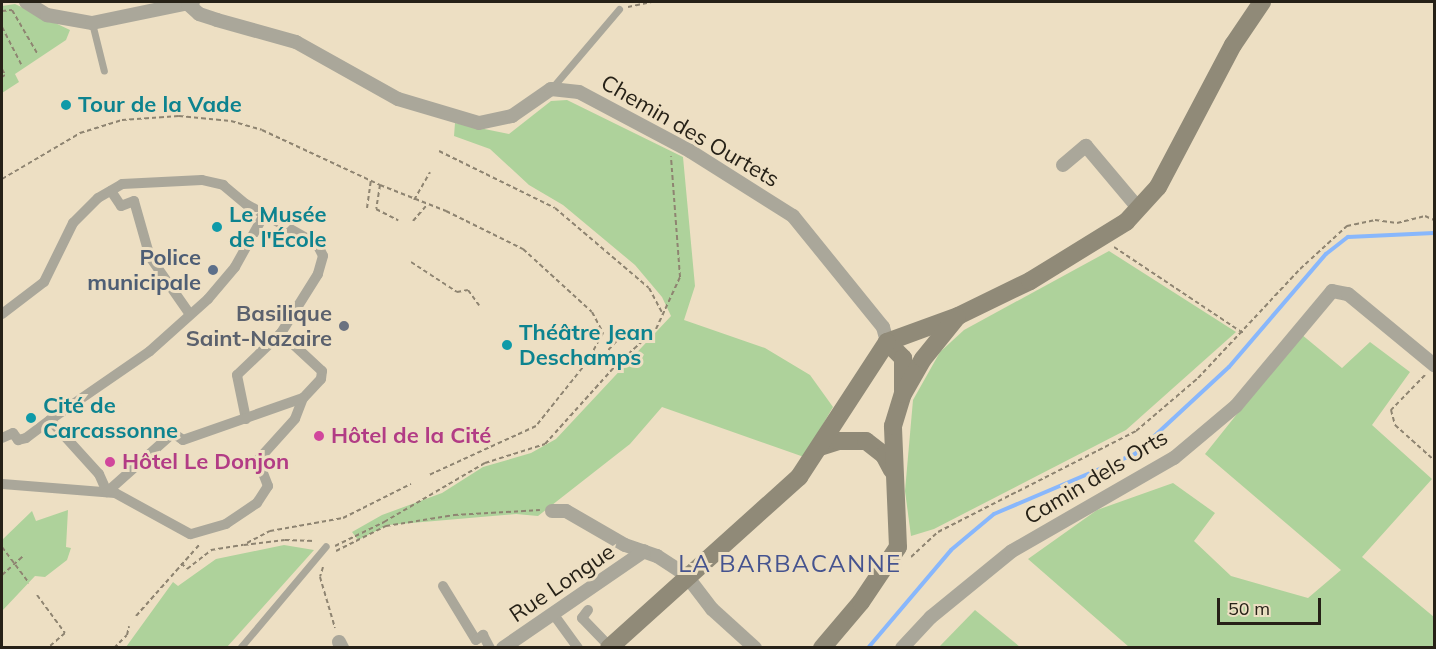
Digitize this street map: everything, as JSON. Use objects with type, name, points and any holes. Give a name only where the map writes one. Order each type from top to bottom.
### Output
[{"type":"main road","points":[[610,647],[686,575],[799,477],[887,342],[958,316],[1037,277],[1102,239],[1139,209],[1158,187],[1233,45],[1262,2]]},
{"type":"main road","points":[[822,648],[861,602],[898,547],[892,471],[893,426],[903,393],[939,339],[958,316]]},
{"type":"main road","points":[[887,342],[908,348],[939,339]]},
{"type":"main road","points":[[887,342],[903,358],[903,393]]},
{"type":"main road","points":[[820,447],[838,441],[866,441],[884,455],[892,471]]},
{"type":"street","points":[[27,2],[48,15],[92,23],[191,3],[199,14],[296,42],[398,99],[479,123],[512,116],[551,89]]},
{"type":"street","name":"Chemin des Ourtets","points":[[551,89],[579,92],[690,151],[794,216],[883,327],[887,342]]},
{"type":"street","points":[[1064,165],[1086,146],[1139,209]]},
{"type":"street","points":[[2,314],[44,282],[73,223],[98,198],[122,184],[202,180],[223,185],[264,215],[311,241],[322,254],[318,274],[281,333],[237,375],[246,419]]},
{"type":"street","points":[[111,191],[121,206],[134,201],[150,257],[189,313]]},
{"type":"street","points":[[2,438],[13,433],[18,440],[26,438],[150,351],[226,281],[264,215]]},
{"type":"street","name":"Camin dels Orts","points":[[902,648],[931,617],[1012,551],[1174,458],[1236,406],[1332,291],[1348,294],[1430,370]]},
{"type":"street","points":[[2,484],[107,492],[190,534],[226,524],[267,493],[268,486],[258,460],[295,419],[303,398],[321,379],[321,371],[281,333]]},
{"type":"street","points":[[107,492],[173,434],[183,440],[303,398]]},
{"type":"street","points":[[50,420],[99,474],[107,492]]},
{"type":"street","points":[[552,511],[566,511],[625,545],[644,551],[686,575],[712,609],[755,648]]},
{"type":"street","name":"Rue Longue","points":[[503,648],[644,551]]},
{"type":"street","points":[[443,586],[476,640],[483,635],[490,648]]},
{"type":"street","points":[[588,610],[582,618],[610,647]]},
{"type":"street","points":[[554,615],[578,648]]},
{"type":"lane","points":[[551,89],[619,9]]},
{"type":"lane","points":[[92,23],[104,71]]},
{"type":"lane","points":[[240,648],[330,546]]},
{"type":"path","points":[[619,9],[651,2]]},
{"type":"path","points":[[2,11],[12,10],[37,53]]},
{"type":"path","points":[[2,27],[21,64]]},
{"type":"path","points":[[2,69],[5,75],[2,77]]},
{"type":"path","points":[[2,179],[80,133],[122,120],[179,116],[231,121],[262,129],[523,249],[592,312],[603,333],[587,362],[536,426],[429,475]]},
{"type":"path","points":[[439,151],[555,208],[649,288],[663,315]]},
{"type":"path","points":[[330,546],[485,463],[546,444],[656,329],[680,277],[672,163]]},
{"type":"path","points":[[414,200],[430,172]]},
{"type":"path","points":[[367,208],[371,181]]},
{"type":"path","points":[[380,185],[376,209],[398,220]]},
{"type":"path","points":[[413,221],[428,205]]},
{"type":"path","points":[[908,561],[938,532],[1136,431],[1198,378],[1244,333],[1265,305],[1335,234],[1347,226],[1375,220],[1397,223],[1425,216],[1434,220]]},
{"type":"path","points":[[1102,239],[1244,333]]},
{"type":"path","points":[[411,262],[457,292],[468,290],[479,305]]},
{"type":"path","points":[[587,362],[598,361],[622,335]]},
{"type":"path","points":[[626,338],[631,335],[641,344]]},
{"type":"path","points":[[1430,370],[1391,410],[1395,425],[1434,460]]},
{"type":"path","points":[[244,545],[270,531],[342,518],[411,484]]},
{"type":"path","points":[[327,555],[386,526],[454,515],[552,511]]},
{"type":"path","points":[[181,563],[188,569],[211,550],[285,540],[325,542],[336,551]]},
{"type":"path","points":[[2,547],[29,584]]},
{"type":"path","points":[[136,616],[197,547]]},
{"type":"path","points":[[2,575],[24,555]]},
{"type":"path","points":[[324,566],[320,577],[341,645]]},
{"type":"path","points":[[37,595],[65,633],[48,648]]},
{"type":"path","points":[[114,648],[127,635],[129,626]]},
{"type":"green space","points":[[15,4],[70,30],[66,40],[15,74],[19,82],[2,93],[2,6]]},
{"type":"green space","points":[[567,100],[683,157],[695,286],[684,320],[765,348],[810,375],[833,407],[804,457],[662,407],[630,444],[538,516],[516,514],[388,525],[358,540],[352,532],[382,515],[442,493],[483,467],[531,453],[556,439],[671,316],[662,297],[635,265],[563,205],[529,185],[490,149],[454,136],[455,123],[509,134],[551,101]]},
{"type":"green space","points":[[1109,251],[1236,332],[1126,430],[934,529],[911,536],[905,491],[913,400],[940,352],[964,330]]},
{"type":"green space","points":[[1301,334],[1342,368],[1370,342],[1410,372],[1372,425],[1432,479],[1362,557],[1434,617],[1434,647],[1129,647],[1028,559],[1097,510],[1173,483],[1215,513],[1194,541],[1231,576],[1308,598],[1341,570],[1205,454]]},
{"type":"green space","points":[[68,510],[66,547],[71,548],[67,560],[45,577],[35,576],[2,611],[2,540],[32,511],[36,521]]},
{"type":"green space","points":[[284,545],[314,550],[227,647],[126,647],[173,582],[178,586],[216,559]]},
{"type":"green space","points":[[975,610],[1020,647],[939,647]]},
{"type":"waterway","points":[[868,648],[951,550],[994,514],[1135,454],[1229,367],[1326,254],[1348,237],[1434,233]]},
{"type":"place","name":"Tour de la Vade","points":[[66,105]]},
{"type":"place","name":"Le Musée de l'École","points":[[217,227]]},
{"type":"place","name":"Police municipale","points":[[213,270]]},
{"type":"place","name":"Basilique Saint-Nazaire","points":[[344,326]]},
{"type":"place","name":"Théâtre Jean Deschamps","points":[[507,345]]},
{"type":"place","name":"Cité de Carcassonne","points":[[31,418]]},
{"type":"place","name":"Hôtel de la Cité","points":[[319,436]]},
{"type":"place","name":"Hôtel Le Donjon","points":[[110,462]]},
{"type":"district","name":"LA BARBACANNE","points":[[790,564]]}]
